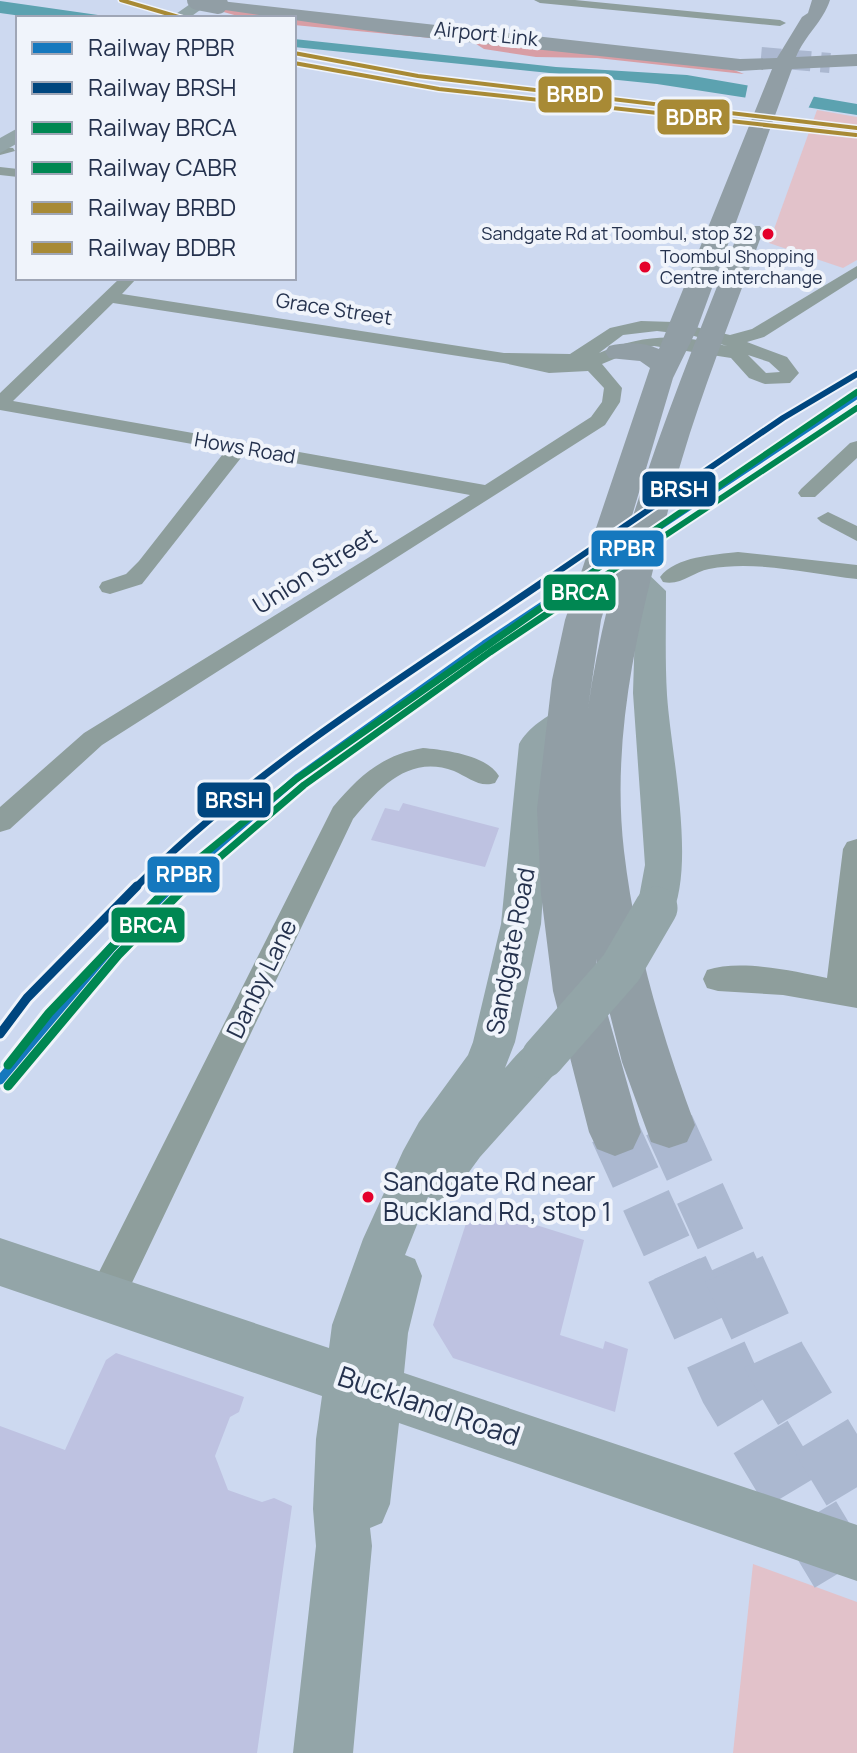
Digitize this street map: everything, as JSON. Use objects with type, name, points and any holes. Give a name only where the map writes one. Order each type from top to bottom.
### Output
[{"type":"highway","name":"Airport Link","points":[[197,0],[363,21],[753,61]]},
{"type":"highway","name":"Airport Link","points":[[251,0],[753,61]]},
{"type":"highway","points":[[285,0],[724,47],[805,65]]},
{"type":"highway","name":"Sandgate Road","points":[[635,569],[618,509],[675,346],[776,87],[805,65],[818,41],[823,22],[819,8]]},
{"type":"highway","name":"Sandgate Road","points":[[805,65],[808,21],[819,8]]},
{"type":"highway","points":[[818,41],[856,68]]},
{"type":"highway","points":[[753,61],[856,68]]},
{"type":"highway","points":[[753,61],[776,87]]},
{"type":"highway","name":"Sandgate Road","points":[[669,1125],[647,1062],[615,945],[602,849],[600,788],[606,716],[615,648],[659,483],[682,409],[719,341],[759,210]]},
{"type":"highway","points":[[619,352],[647,353],[675,346]]},
{"type":"highway","name":"Sandgate Road","points":[[615,1132],[577,991],[563,894],[558,809],[565,721],[580,635],[635,569]]},
{"type":"street","points":[[540,0],[780,23]]},
{"type":"street","points":[[182,16],[215,1]]},
{"type":"street","points":[[754,341],[857,271]]},
{"type":"street","points":[[0,423],[5,405],[127,280]]},
{"type":"street","name":"Grace Street","points":[[110,297],[504,358],[587,361],[619,352]]},
{"type":"street","name":"Grace Street","points":[[587,361],[621,330],[650,327],[675,346],[719,341],[754,341],[790,369],[788,377],[762,379],[750,373],[737,354],[719,341]]},
{"type":"street","name":"Union Street","points":[[0,822],[93,739],[490,492],[598,421],[611,402],[613,388],[587,361]]},
{"type":"street","name":"Hows Road","points":[[5,405],[490,492]]},
{"type":"street","points":[[110,587],[134,579],[147,566],[239,447]]},
{"type":"street","points":[[808,493],[857,447]]},
{"type":"street","points":[[828,518],[857,535]]},
{"type":"street","points":[[635,569],[738,559],[857,572]]},
{"type":"street","name":"Sandgate Road","points":[[364,1384],[421,1211],[452,1156],[625,966],[642,940],[656,908],[664,865],[650,693],[651,591],[635,569]]},
{"type":"street","name":"Sandgate Road","points":[[323,1753],[344,1546],[361,1518],[364,1384],[357,1325],[404,1197],[435,1137],[485,1065],[494,1042],[523,909],[536,744],[565,721]]},
{"type":"street","name":"Danby Lane","points":[[106,1297],[342,814],[388,766],[404,758],[428,756],[447,759],[486,776]]},
{"type":"street","points":[[718,979],[753,979],[848,994],[857,849]]},
{"type":"street","name":"Buckland Road","points":[[0,1262],[857,1553]]},
{"type":"shaded area","points":[[0,1],[105,16],[22,16],[0,13]]},
{"type":"shaded area","points":[[218,6],[734,70],[744,74],[597,58],[536,57],[484,49],[473,42],[296,25],[296,16],[238,16],[220,11]]},
{"type":"shaded area","points":[[296,39],[556,67],[687,75],[857,104],[857,115],[657,84],[296,47]]},
{"type":"shaded area","points":[[817,110],[857,117],[857,260],[843,268],[769,243]]},
{"type":"shaded area","points":[[753,1564],[857,1602],[857,1753],[733,1753]]},
{"type":"pier","points":[[748,84],[816,92],[807,111],[744,104]]},
{"type":"building","points":[[403,803],[499,828],[485,867],[371,840],[385,808],[399,811]]},
{"type":"building","points":[[472,1205],[584,1240],[560,1335],[603,1349],[605,1341],[628,1349],[615,1412],[453,1358],[433,1325]]},
{"type":"building","points":[[116,1353],[244,1397],[239,1412],[230,1417],[215,1456],[228,1490],[262,1502],[274,1498],[292,1506],[257,1753],[0,1753],[0,1426],[65,1450],[106,1360]]},
{"type":"tunnel","points":[[761,57],[830,63]]},
{"type":"tunnel","points":[[669,1125],[735,1271]]},
{"type":"tunnel","points":[[615,1132],[678,1271]]},
{"type":"tunnel","points":[[677,1269],[731,1388],[857,1597]]},
{"type":"tunnel","points":[[734,1269],[775,1359],[857,1495]]},
{"type":"rail line","name":"BRBD","points":[[121,0],[175,16]]},
{"type":"rail line","name":"BRBD","points":[[296,53],[418,76],[857,128]]},
{"type":"rail line","name":"BDBR","points":[[296,63],[439,89],[856,135]]},
{"type":"rail line","name":"BRSH","points":[[0,1034],[27,998],[168,855],[277,764],[783,418],[857,374]]},
{"type":"rail line","name":"CABR","points":[[8,1065],[49,1013],[186,869],[295,780],[483,647],[857,392]]},
{"type":"rail line","name":"RPBR","points":[[0,1080],[111,948],[190,868],[298,777],[484,644],[857,396]]},
{"type":"rail line","name":"BRCA","points":[[8,1086],[118,955],[197,875],[304,785],[490,652],[857,408]]},
{"type":"place","name":"Sandgate Rd at Toombul, stop 32","points":[[768,234]]},
{"type":"place","name":"Toombul Shopping Centre interchange","points":[[645,267]]},
{"type":"place","name":"Sandgate Rd near Buckland Rd, stop 1","points":[[368,1197]]}]
